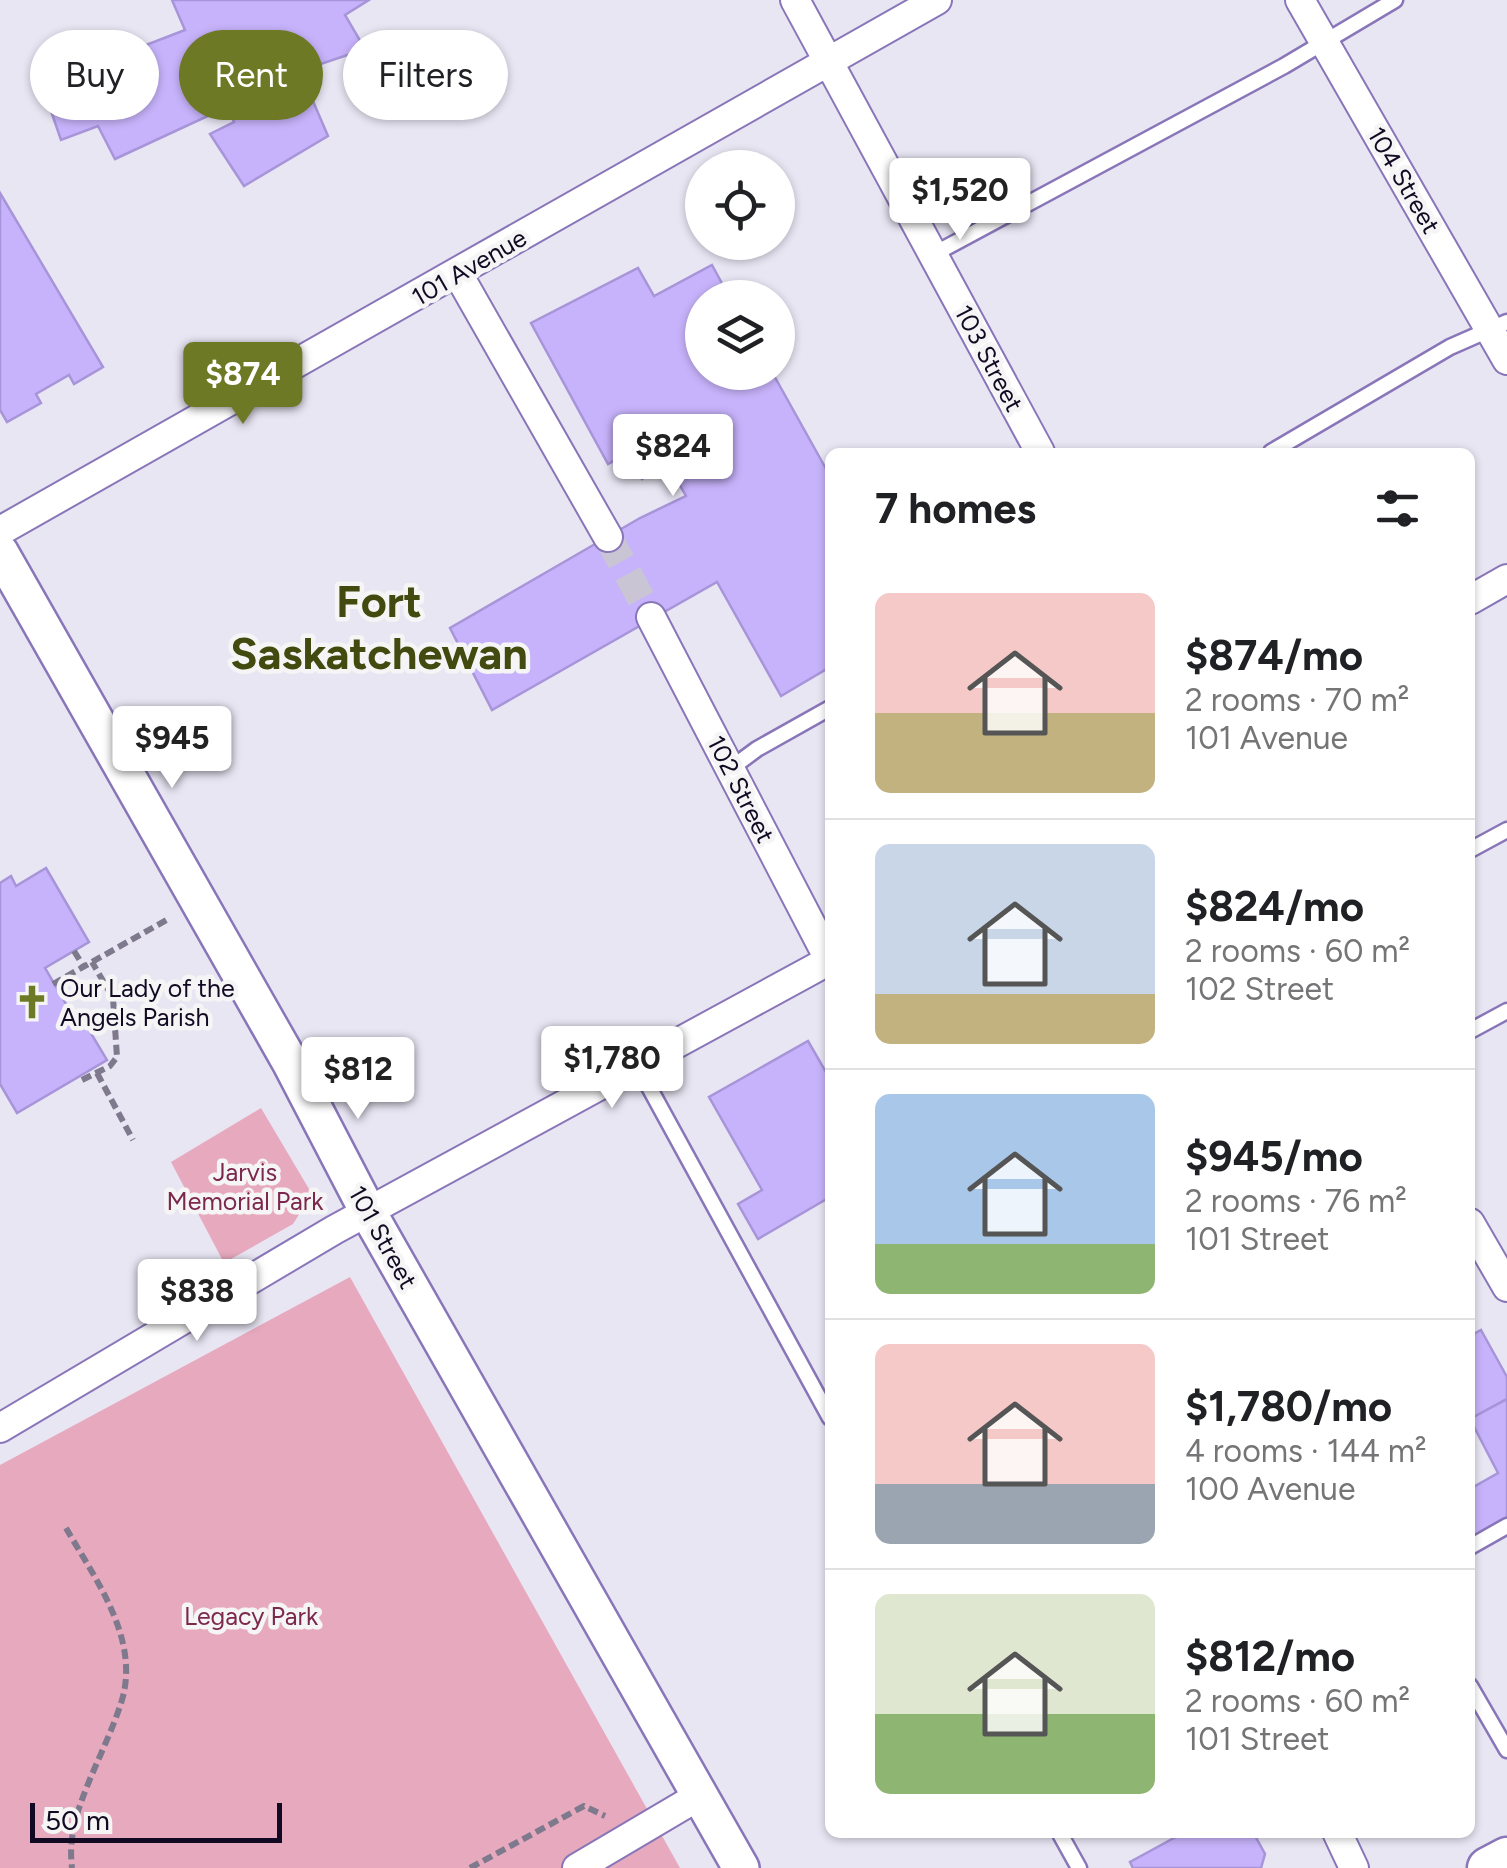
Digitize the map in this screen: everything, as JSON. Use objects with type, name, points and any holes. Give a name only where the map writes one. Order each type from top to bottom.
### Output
[{"type":"main road","points":[[1488,1868],[1507,1858]]},
{"type":"street","name":"103 Street","points":[[795,0],[1038,448]]},
{"type":"street","name":"101 Avenue","points":[[0,531],[937,0]]},
{"type":"street","name":"104 Street","points":[[1300,0],[1498,325],[1507,360]]},
{"type":"street","points":[[458,274],[608,537]]},
{"type":"street","name":"101 Street","points":[[0,552],[290,1062],[368,1212],[741,1868]]},
{"type":"street","points":[[1475,597],[1507,579]]},
{"type":"street","name":"102 Street","points":[[651,617],[825,950]]},
{"type":"street","points":[[0,1428],[368,1212],[825,963]]},
{"type":"street","points":[[1475,1232],[1507,1288]]},
{"type":"street","points":[[577,1868],[698,1796]]},
{"type":"street","points":[[1340,1838],[1354,1868]]},
{"type":"lane","points":[[934,254],[1395,0]]},
{"type":"lane","points":[[1278,448],[1450,347],[1498,325]]},
{"type":"lane","points":[[730,769],[825,711]]},
{"type":"lane","points":[[1475,847],[1507,830]]},
{"type":"lane","points":[[1475,1029],[1507,1011]]},
{"type":"lane","points":[[637,1065],[825,1409]]},
{"type":"lane","points":[[1475,1544],[1507,1526]]},
{"type":"lane","points":[[1475,1695],[1507,1750]]},
{"type":"lane","points":[[1062,1838],[1080,1868]]},
{"type":"path","points":[[53,984],[197,903]]},
{"type":"path","points":[[74,951],[84,967]]},
{"type":"path","points":[[82,1080],[115,1062],[118,1042],[113,998],[92,962]]},
{"type":"path","points":[[97,1074],[133,1140]]},
{"type":"path","points":[[66,1528],[116,1618],[125,1661],[122,1699],[74,1818],[72,1868]]},
{"type":"path","points":[[470,1868],[584,1806],[617,1821]]},
{"type":"green space","name":"Jarvis Memorial Park","points":[[261,1108],[312,1194],[293,1224],[224,1263],[171,1162]]},
{"type":"green space","name":"Legacy Park","points":[[350,1277],[680,1868],[0,1868],[0,1465]]},
{"type":"building","points":[[172,0],[369,0],[345,15],[354,30],[343,30],[343,56],[323,63],[323,30],[185,30]]},
{"type":"building","points":[[179,32],[179,120],[199,120],[115,159],[98,126],[61,140],[54,120],[159,120],[159,40]]},
{"type":"building","points":[[321,120],[328,136],[244,186],[210,134],[234,122]]},
{"type":"building","points":[[0,193],[103,367],[74,384],[69,375],[36,394],[41,403],[7,422],[0,410]]},
{"type":"building","points":[[712,265],[720,280],[685,280],[685,390],[782,390],[825,467],[825,670],[781,696],[717,582],[492,710],[450,628],[640,518],[686,496],[667,463],[642,479],[626,454],[608,464],[531,323],[638,268],[654,296]]},
{"type":"building","name":"Our Lady of the Angels Parish","points":[[46,868],[89,942],[45,968],[77,1023],[83,1020],[107,1060],[17,1113],[0,1084],[0,883],[11,876],[16,886]]},
{"type":"building","points":[[808,1041],[825,1070],[825,1200],[758,1239],[738,1204],[762,1190],[709,1097]]},
{"type":"building","points":[[1481,1330],[1507,1377],[1507,1399],[1475,1416],[1475,1333]]},
{"type":"building","points":[[1507,1399],[1507,1520],[1475,1538],[1475,1486],[1498,1473],[1475,1429],[1475,1416]]},
{"type":"building","points":[[1174,1838],[1256,1838],[1265,1854],[1261,1868],[1133,1868],[1130,1862]]},
{"type":"tunnel","points":[[608,537],[651,617]]},
{"type":"place","name":"Our Lady of the Angels Parish","points":[[32,1002]]},
{"type":"district","name":"Fort Saskatchewan","points":[[379,627]]}]
